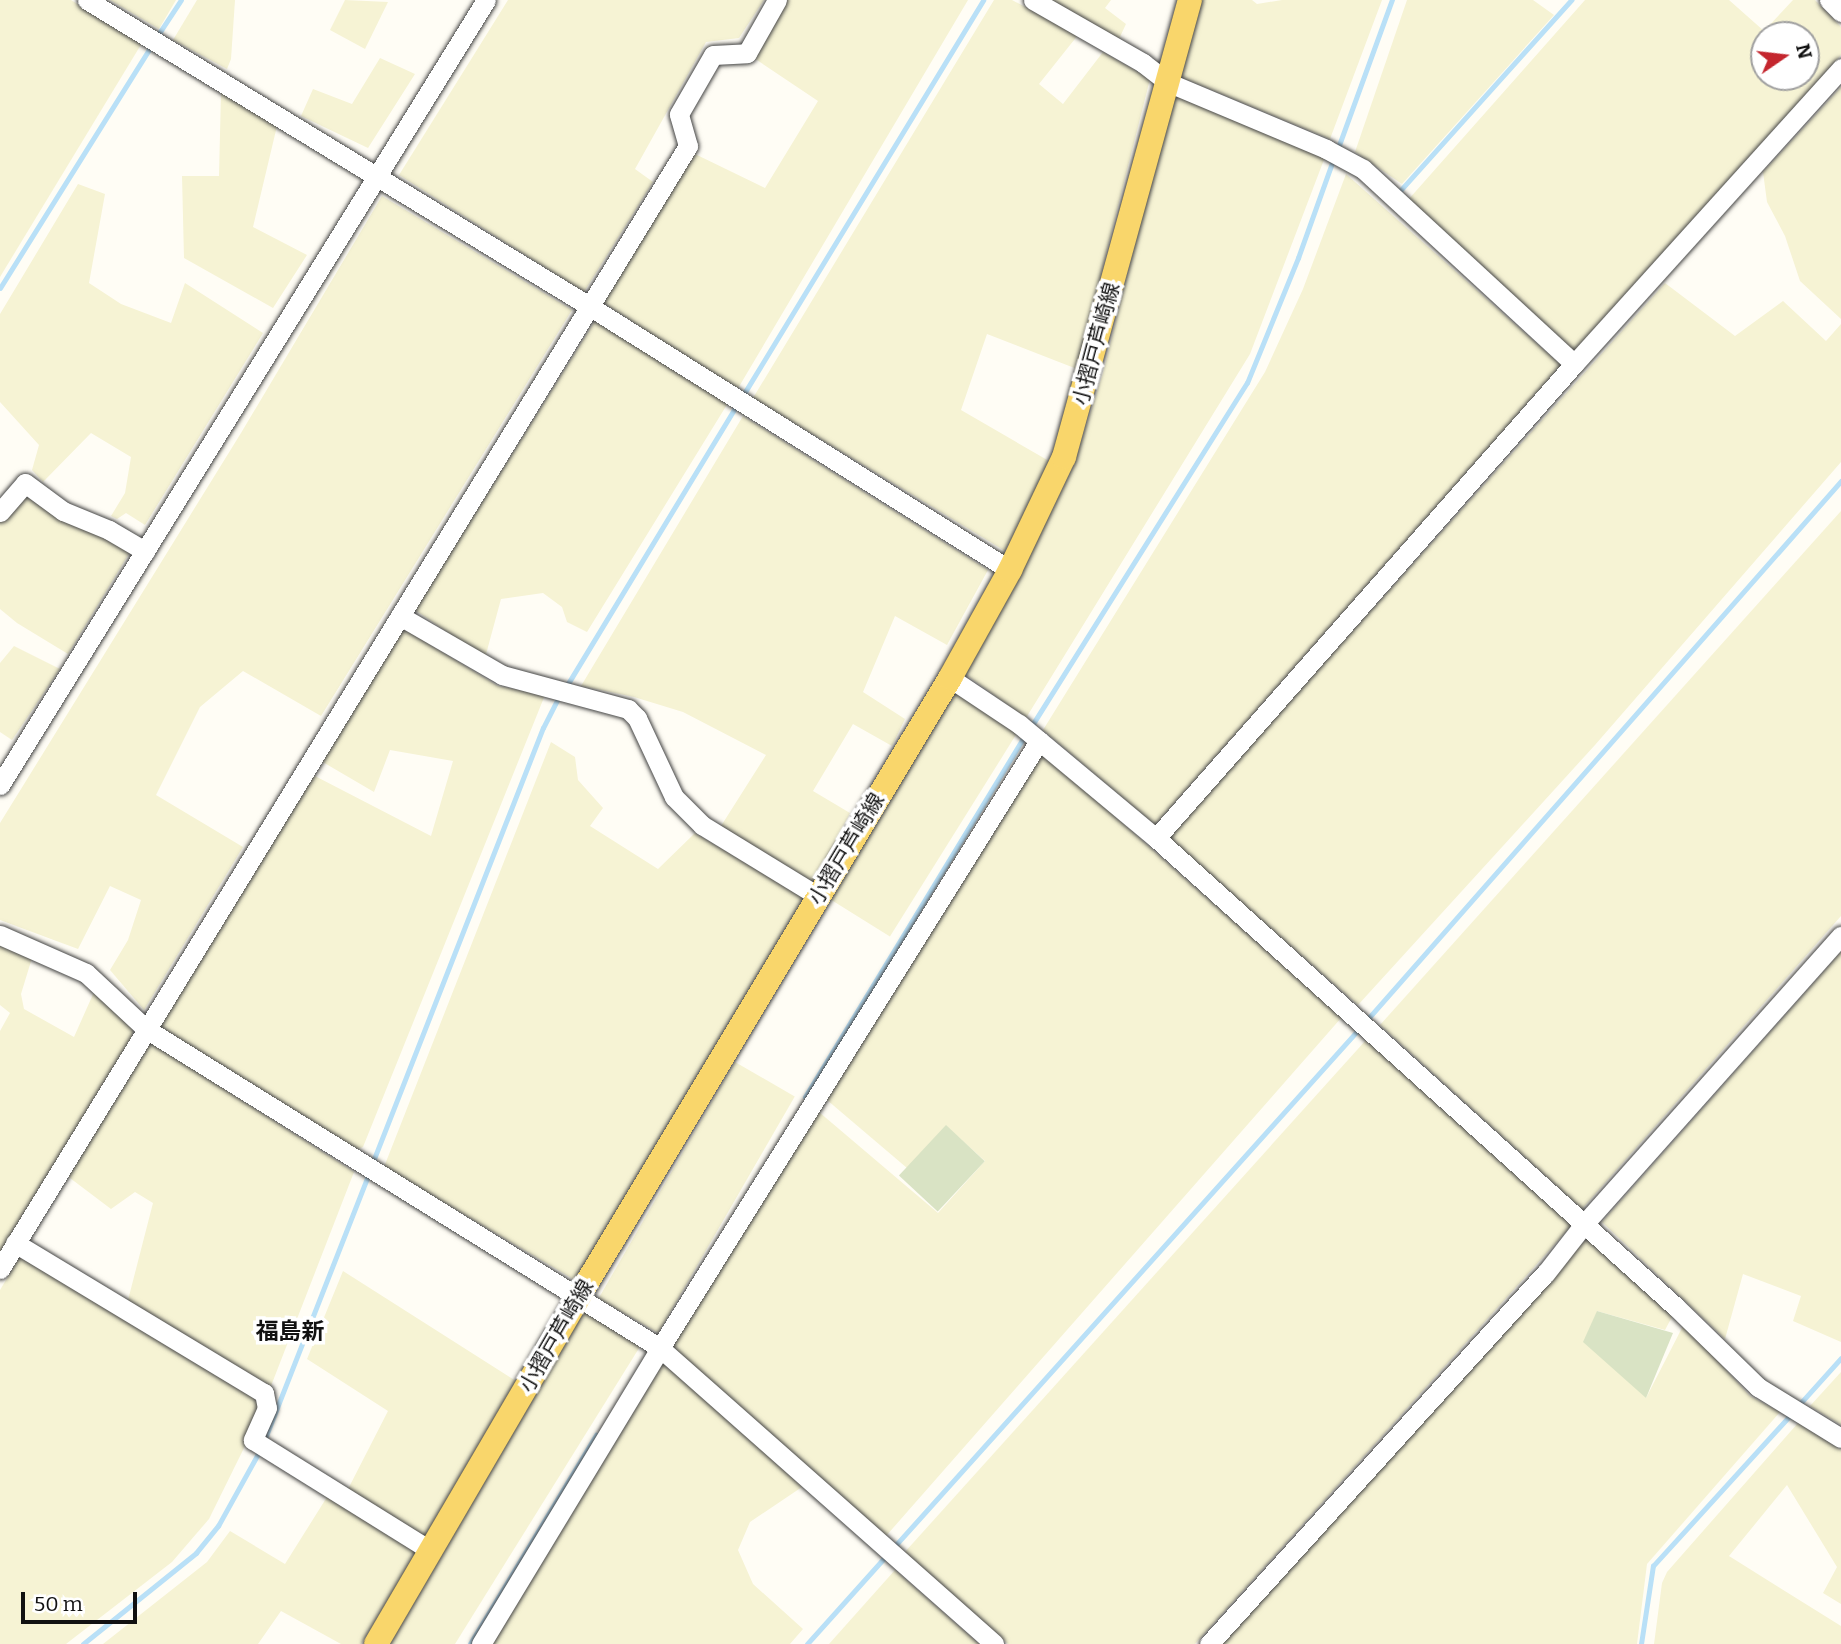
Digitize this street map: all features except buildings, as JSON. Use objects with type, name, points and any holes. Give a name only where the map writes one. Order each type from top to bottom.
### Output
[{"type":"main road","name":"小摺戸芦崎線","points":[[376,1644],[579,1296],[950,678],[1010,570],[1064,457],[1190,0]]},
{"type":"street","points":[[87,0],[377,175],[1010,570]]},
{"type":"street","points":[[0,785],[486,0]]},
{"type":"street","points":[[0,1269],[688,146],[679,114],[713,55],[747,53],[777,0]]},
{"type":"street","points":[[1033,0],[1143,63],[1167,82],[1326,149],[1363,169],[1574,364]]},
{"type":"street","points":[[1829,0],[1841,12]]},
{"type":"street","points":[[1156,838],[1574,364],[1841,68]]},
{"type":"street","points":[[0,512],[25,484],[63,511],[109,530],[145,551]]},
{"type":"street","points":[[400,615],[502,675],[628,709],[638,718],[674,797],[702,825],[818,896]]},
{"type":"street","points":[[950,678],[1039,741],[1156,838],[1584,1224],[1758,1387],[1841,1438]]},
{"type":"street","points":[[481,1644],[660,1348],[1039,741]]},
{"type":"street","points":[[0,935],[86,973],[146,1029],[660,1348],[994,1644]]},
{"type":"street","points":[[1209,1644],[1545,1274],[1584,1224],[1841,936]]},
{"type":"street","points":[[15,1243],[264,1394],[267,1408],[253,1440],[430,1551]]},
{"type":"shaded area","points":[[0,0],[71,0],[142,43],[0,277]]},
{"type":"shaded area","points":[[110,0],[176,0],[159,29]]},
{"type":"shaded area","points":[[197,0],[235,0],[231,59],[227,69],[173,40]]},
{"type":"shaded area","points":[[345,0],[388,2],[365,49],[330,30]]},
{"type":"shaded area","points":[[508,0],[764,0],[739,38],[706,42],[635,169],[653,182],[584,292],[399,175]]},
{"type":"shaded area","points":[[787,0],[968,0],[737,390],[602,302],[695,154],[765,188],[818,101],[751,56]]},
{"type":"shaded area","points":[[994,0],[1012,0],[1078,35],[1039,84],[1063,104],[1103,52],[1150,79],[1077,369],[987,334],[961,410],[1049,461],[1005,551],[753,398]]},
{"type":"shaded area","points":[[1051,0],[1111,0],[1105,8],[1126,24],[1118,41]]},
{"type":"shaded area","points":[[1200,0],[1252,0],[1257,4],[1282,0],[1382,0],[1330,139],[1178,76]]},
{"type":"shaded area","points":[[1407,0],[1533,0],[1554,15],[1402,184],[1355,152]]},
{"type":"shaded area","points":[[1585,0],[1729,0],[1753,21],[1750,21],[1750,91],[1809,91],[1574,353],[1408,200]]},
{"type":"shaded area","points":[[1793,0],[1815,0],[1841,27],[1841,55],[1820,78],[1820,21],[1773,21]]},
{"type":"shaded area","points":[[380,58],[415,74],[368,148],[301,116],[313,89],[352,104]]},
{"type":"shaded area","points":[[1841,87],[1841,319],[1800,281],[1785,236],[1767,202],[1763,172]]},
{"type":"shaded area","points":[[221,92],[277,126],[253,227],[307,255],[273,308],[184,258],[182,176],[219,176]]},
{"type":"shaded area","points":[[1173,92],[1325,157],[1250,354],[1026,718],[962,672],[1053,509],[1074,465],[1103,373]]},
{"type":"shaded area","points":[[1346,174],[1561,365],[1155,825],[1043,730],[1265,372],[1303,289]]},
{"type":"shaded area","points":[[78,184],[105,194],[89,283],[121,304],[171,323],[185,283],[263,333],[145,525],[126,513],[117,519],[111,516],[125,493],[131,457],[91,433],[43,482],[32,470],[39,445],[0,402],[0,314]]},
{"type":"shaded area","points":[[382,196],[572,310],[321,716],[243,671],[200,707],[156,795],[243,847],[144,1010],[110,970],[128,940],[141,900],[110,886],[78,949],[0,920],[0,823],[241,433]]},
{"type":"shaded area","points":[[1665,283],[1735,336],[1783,301],[1826,341],[1841,324],[1841,462],[1595,745],[1358,1005],[1167,838]]},
{"type":"shaded area","points":[[595,321],[728,403],[587,632],[567,622],[562,607],[543,593],[501,599],[485,658],[415,610]]},
{"type":"shaded area","points":[[743,416],[988,570],[947,645],[895,616],[863,692],[905,719],[892,746],[853,724],[813,791],[850,813],[813,882],[721,826],[766,755],[683,712],[634,697],[581,686]]},
{"type":"shaded area","points":[[27,492],[103,533],[130,552],[68,654],[17,623],[0,609],[0,522]]},
{"type":"shaded area","points":[[1841,511],[1841,916],[1582,1209],[1380,1025]]},
{"type":"shaded area","points":[[404,629],[498,686],[545,695],[363,1147],[353,1151],[159,1026],[313,775],[431,836],[453,761],[390,750],[374,792],[321,761]]},
{"type":"shaded area","points":[[14,646],[60,669],[12,740],[0,732],[0,663]]},
{"type":"shaded area","points":[[952,690],[1018,731],[890,937],[824,895]]},
{"type":"shaded area","points":[[551,742],[575,757],[578,780],[603,808],[590,826],[658,869],[695,833],[806,899],[578,1282],[384,1167]]},
{"type":"shaded area","points":[[1042,752],[1342,1017],[886,1536],[671,1349],[819,1112],[938,1213],[985,1161],[946,1126],[907,1168],[827,1100]]},
{"type":"shaded area","points":[[0,943],[32,958],[21,994],[24,1009],[74,1037],[94,992],[133,1030],[132,1038],[0,1254],[0,1031],[10,1013],[0,1005]]},
{"type":"shaded area","points":[[1841,952],[1841,1342],[1793,1321],[1801,1296],[1743,1274],[1725,1339],[1602,1222]]},
{"type":"shaded area","points":[[1366,1040],[1572,1225],[1195,1644],[1008,1644],[904,1553]]},
{"type":"shaded area","points":[[150,1042],[354,1172],[271,1386],[127,1304],[153,1203],[135,1192],[111,1209],[66,1175]]},
{"type":"shaded area","points":[[735,1062],[795,1096],[658,1333],[598,1298]]},
{"type":"shaded area","points":[[1587,1238],[1673,1315],[1665,1330],[1597,1311],[1646,1398],[1684,1324],[1750,1396],[1780,1412],[1647,1564],[1637,1644],[1221,1644]]},
{"type":"shaded area","points":[[22,1253],[258,1397],[259,1406],[244,1448],[209,1519],[172,1562],[66,1644],[0,1644],[0,1290]]},
{"type":"shaded area","points":[[343,1271],[516,1381],[425,1539],[346,1493],[388,1411],[307,1359]]},
{"type":"shaded area","points":[[585,1310],[641,1345],[455,1644],[388,1644]]},
{"type":"shaded area","points":[[664,1362],[802,1487],[750,1522],[738,1550],[753,1584],[803,1629],[790,1644],[493,1644]]},
{"type":"shaded area","points":[[1841,1372],[1841,1425],[1810,1406]]},
{"type":"shaded area","points":[[1798,1423],[1841,1450],[1841,1604],[1823,1593],[1837,1567],[1787,1485],[1729,1556],[1841,1626],[1841,1644],[1654,1644],[1662,1583],[1667,1572]]},
{"type":"shaded area","points":[[327,1497],[417,1552],[361,1644],[341,1644],[281,1611],[258,1644],[103,1644],[207,1562],[230,1531],[285,1564]]},
{"type":"shaded area","points":[[895,1570],[979,1644],[829,1644]]},
{"type":"green space","points":[[946,1125],[985,1161],[938,1212],[899,1175]]},
{"type":"green space","points":[[1597,1311],[1673,1333],[1646,1398],[1583,1342]]},
{"type":"waterway","points":[[156,38],[181,0]]},
{"type":"waterway","points":[[742,397],[983,0]]},
{"type":"waterway","points":[[1338,148],[1392,0]]},
{"type":"waterway","points":[[1399,192],[1571,0]]},
{"type":"waterway","points":[[0,288],[152,45]]},
{"type":"waterway","points":[[1031,727],[1247,383],[1298,258],[1333,160]]},
{"type":"waterway","points":[[566,687],[737,405]]},
{"type":"waterway","points":[[1366,1021],[1841,481]]},
{"type":"waterway","points":[[372,1164],[543,728],[559,697]]},
{"type":"waterway","points":[[805,1097],[1024,737]]},
{"type":"waterway","points":[[894,1547],[1358,1030]]},
{"type":"waterway","points":[[264,1441],[368,1175]]},
{"type":"waterway","points":[[1798,1406],[1841,1358]]},
{"type":"waterway","points":[[1641,1644],[1653,1566],[1792,1413]]},
{"type":"waterway","points":[[470,1644],[596,1435]]},
{"type":"waterway","points":[[83,1644],[196,1553],[218,1526],[259,1452]]},
{"type":"waterway","points":[[807,1644],[886,1556]]},
{"type":"district","name":"福島新","points":[[290,1331]]}]
